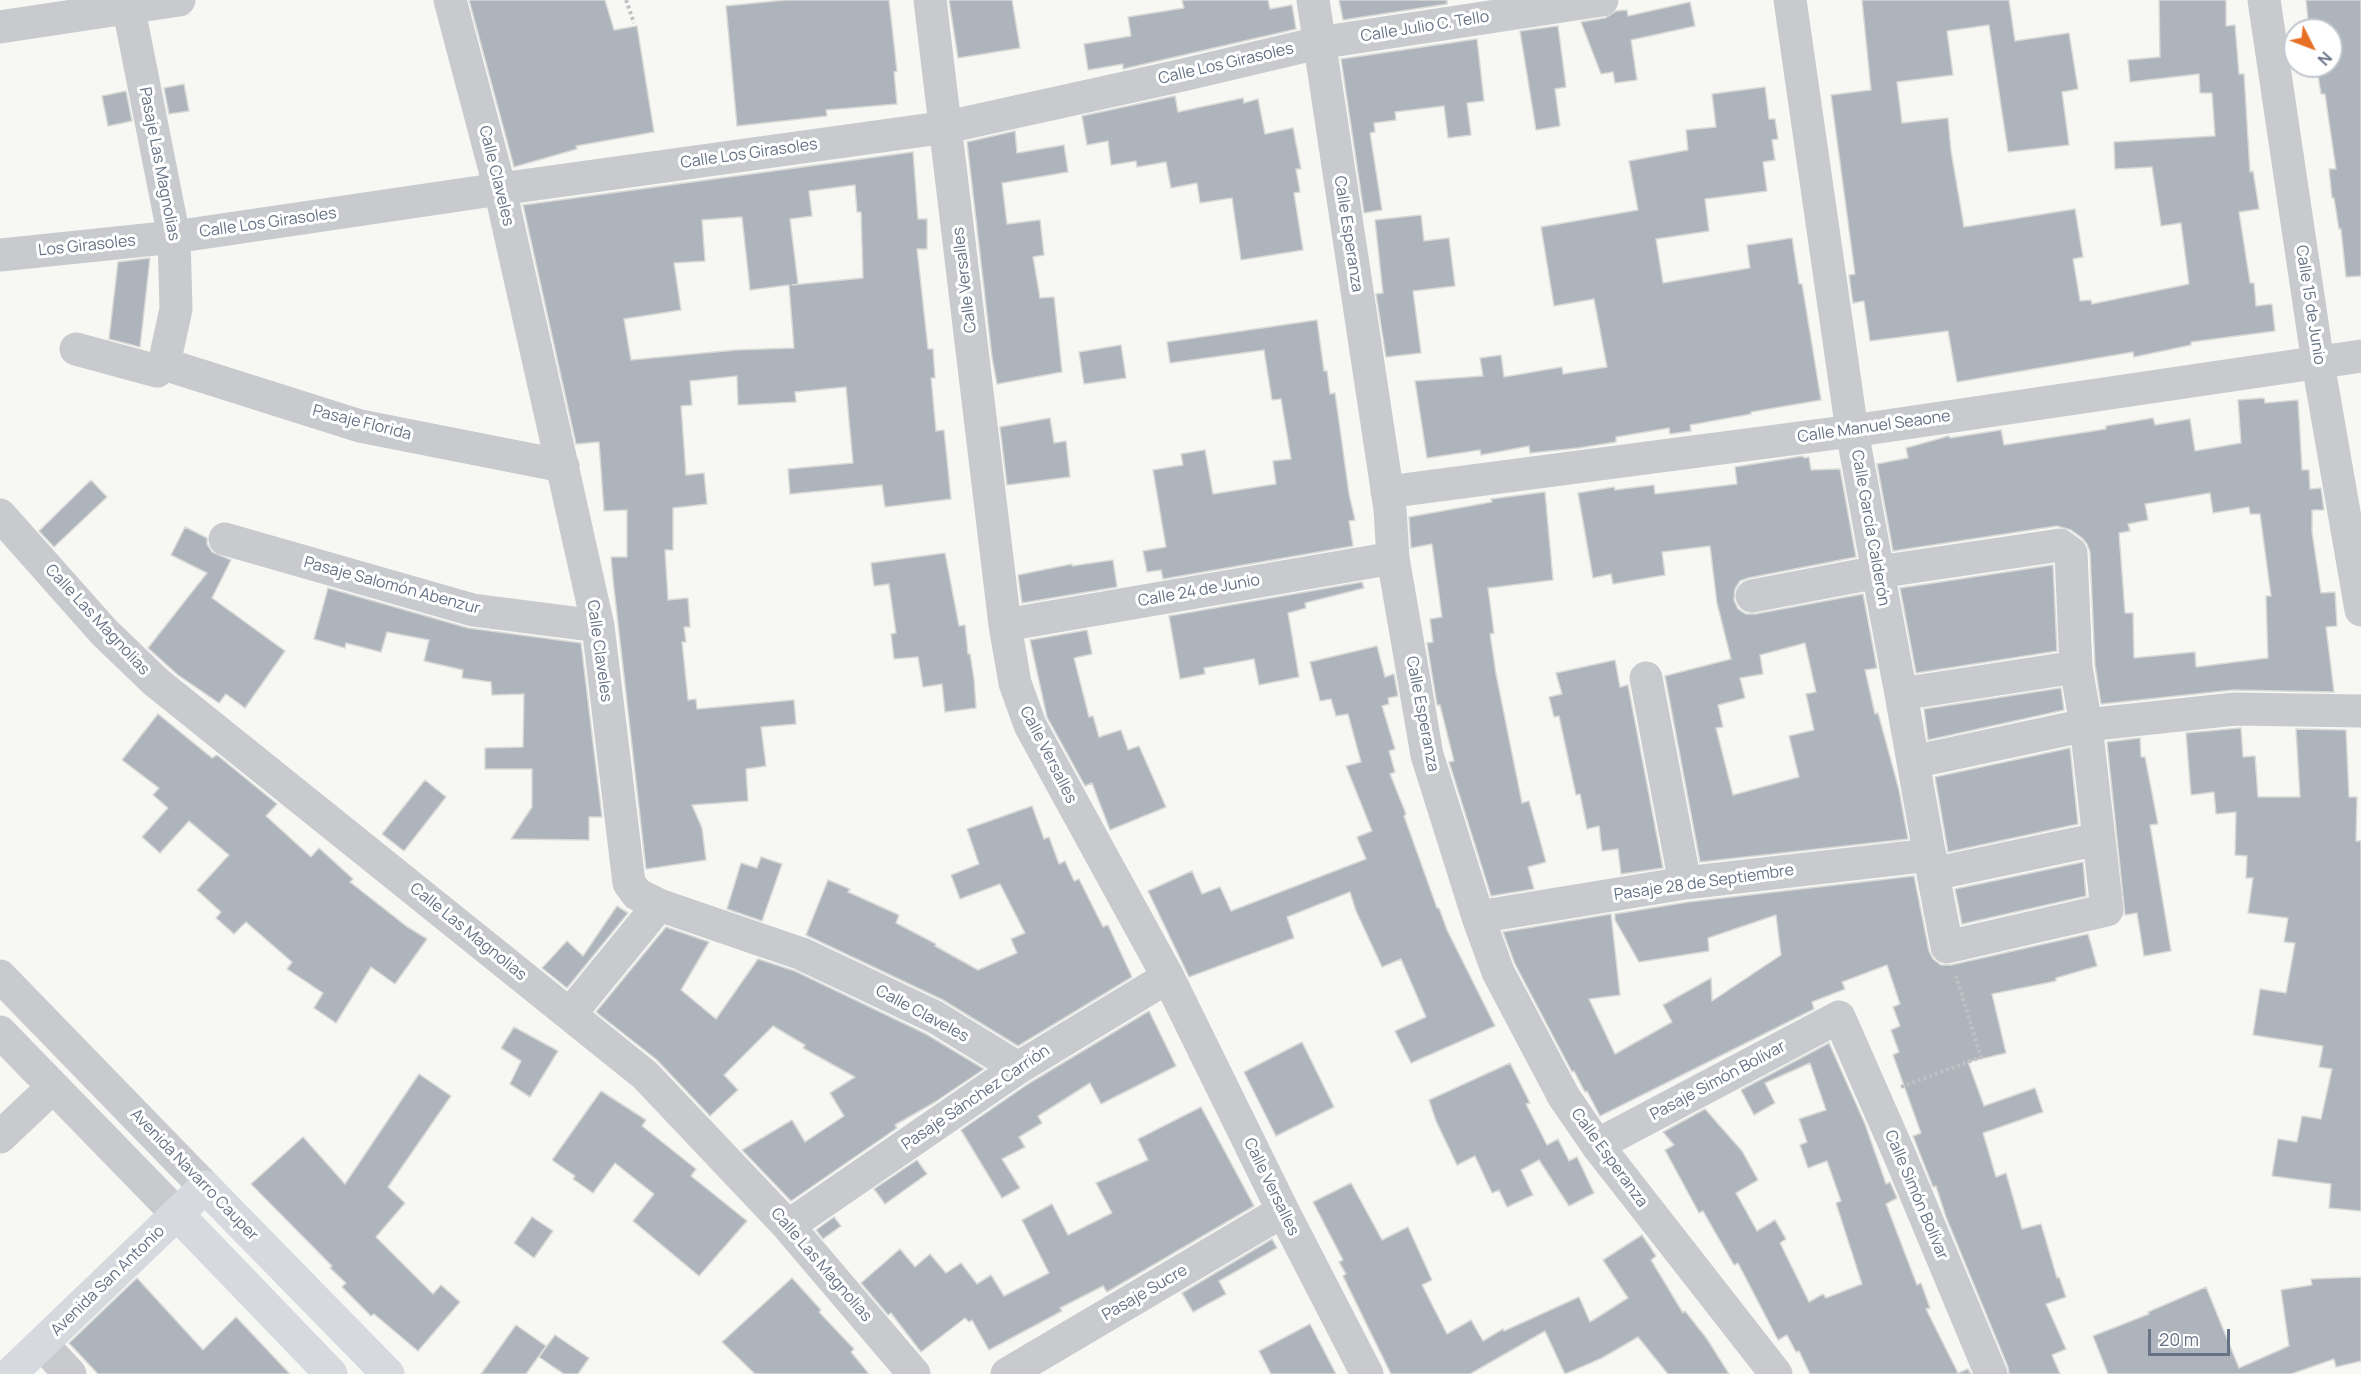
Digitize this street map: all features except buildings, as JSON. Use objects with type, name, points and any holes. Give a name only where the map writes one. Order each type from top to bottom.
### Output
[{"type":"main road","name":"Avenida San Antonio","points":[[10,1374],[205,1187]]},
{"type":"main road","name":"Avenida Navarro Cauper","points":[[205,1187],[388,1374]]},
{"type":"main road","points":[[177,1214],[331,1374]]},
{"type":"street","points":[[0,27],[128,4],[178,0]]},
{"type":"street","name":"Calle Claveles","points":[[450,0],[500,189],[598,626],[629,883],[637,894],[660,905],[802,954],[935,1017],[1018,1068]]},
{"type":"street","name":"Calle Versalles","points":[[930,0],[1005,625],[1015,683],[1030,725],[1168,978],[1366,1374]]},
{"type":"street","name":"Calle Esperanza","points":[[1313,0],[1387,492],[1393,558],[1427,755],[1478,917],[1498,972],[1564,1097],[1597,1145],[1776,1374]]},
{"type":"street","name":"Calle Julio C. Tello","points":[[1318,42],[1602,0]]},
{"type":"street","name":"Calle García Calderón","points":[[1790,0],[1852,430],[1947,947]]},
{"type":"street","name":"Calle 15 de Junio","points":[[2264,0],[2318,363],[2361,610]]},
{"type":"street","name":"Pasaje Las Magnolias","points":[[128,4],[174,237],[176,309],[164,364]]},
{"type":"street","name":"Calle Los Girasoles","points":[[174,237],[947,127],[1183,75],[1318,42]]},
{"type":"street","name":"Los Girasoles","points":[[0,255],[174,237]]},
{"type":"street","points":[[75,349],[157,371],[164,364]]},
{"type":"street","name":"Calle Manuel Seaone","points":[[1387,492],[1852,430],[2361,356]]},
{"type":"street","name":"Pasaje Florida","points":[[164,364],[360,426],[563,466]]},
{"type":"street","name":"Calle Las Magnolias","points":[[0,515],[104,632],[156,682],[645,1075],[788,1226],[914,1374]]},
{"type":"street","name":"Pasaje Salomón Abenzur","points":[[225,539],[473,610],[598,626]]},
{"type":"street","points":[[1752,596],[1878,572],[2060,545],[2071,553],[2076,667],[2086,725],[2107,910],[1947,947]]},
{"type":"street","name":"Calle 24 de Junio","points":[[1005,625],[1393,558]]},
{"type":"street","points":[[1901,694],[2076,667]]},
{"type":"street","points":[[1647,678],[1684,883]]},
{"type":"street","points":[[1913,762],[2086,725],[2235,709],[2361,711]]},
{"type":"street","name":"Pasaje 28 de Septiembre","points":[[1478,917],[1684,883],[1932,864],[2099,838]]},
{"type":"street","points":[[570,1014],[660,905]]},
{"type":"street","name":"Avenida Navarro Cauper","points":[[0,976],[205,1187]]},
{"type":"street","name":"Pasaje Sánchez Carrión","points":[[788,1226],[1018,1068],[1168,978]]},
{"type":"street","name":"Pasaje Simón Bolívar","points":[[1597,1145],[1839,1017]]},
{"type":"street","name":"Calle Simón Bolívar","points":[[1839,1017],[1991,1374]]},
{"type":"street","points":[[0,1032],[177,1214]]},
{"type":"street","points":[[0,1137],[53,1086]]},
{"type":"street","name":"Pasaje Sucre","points":[[1007,1374],[1283,1211]]},
{"type":"street","points":[[42,1344],[70,1374]]},
{"type":"path","points":[[626,0],[634,22]]},
{"type":"path","points":[[1874,1097],[1981,1057],[1947,947]]}]
